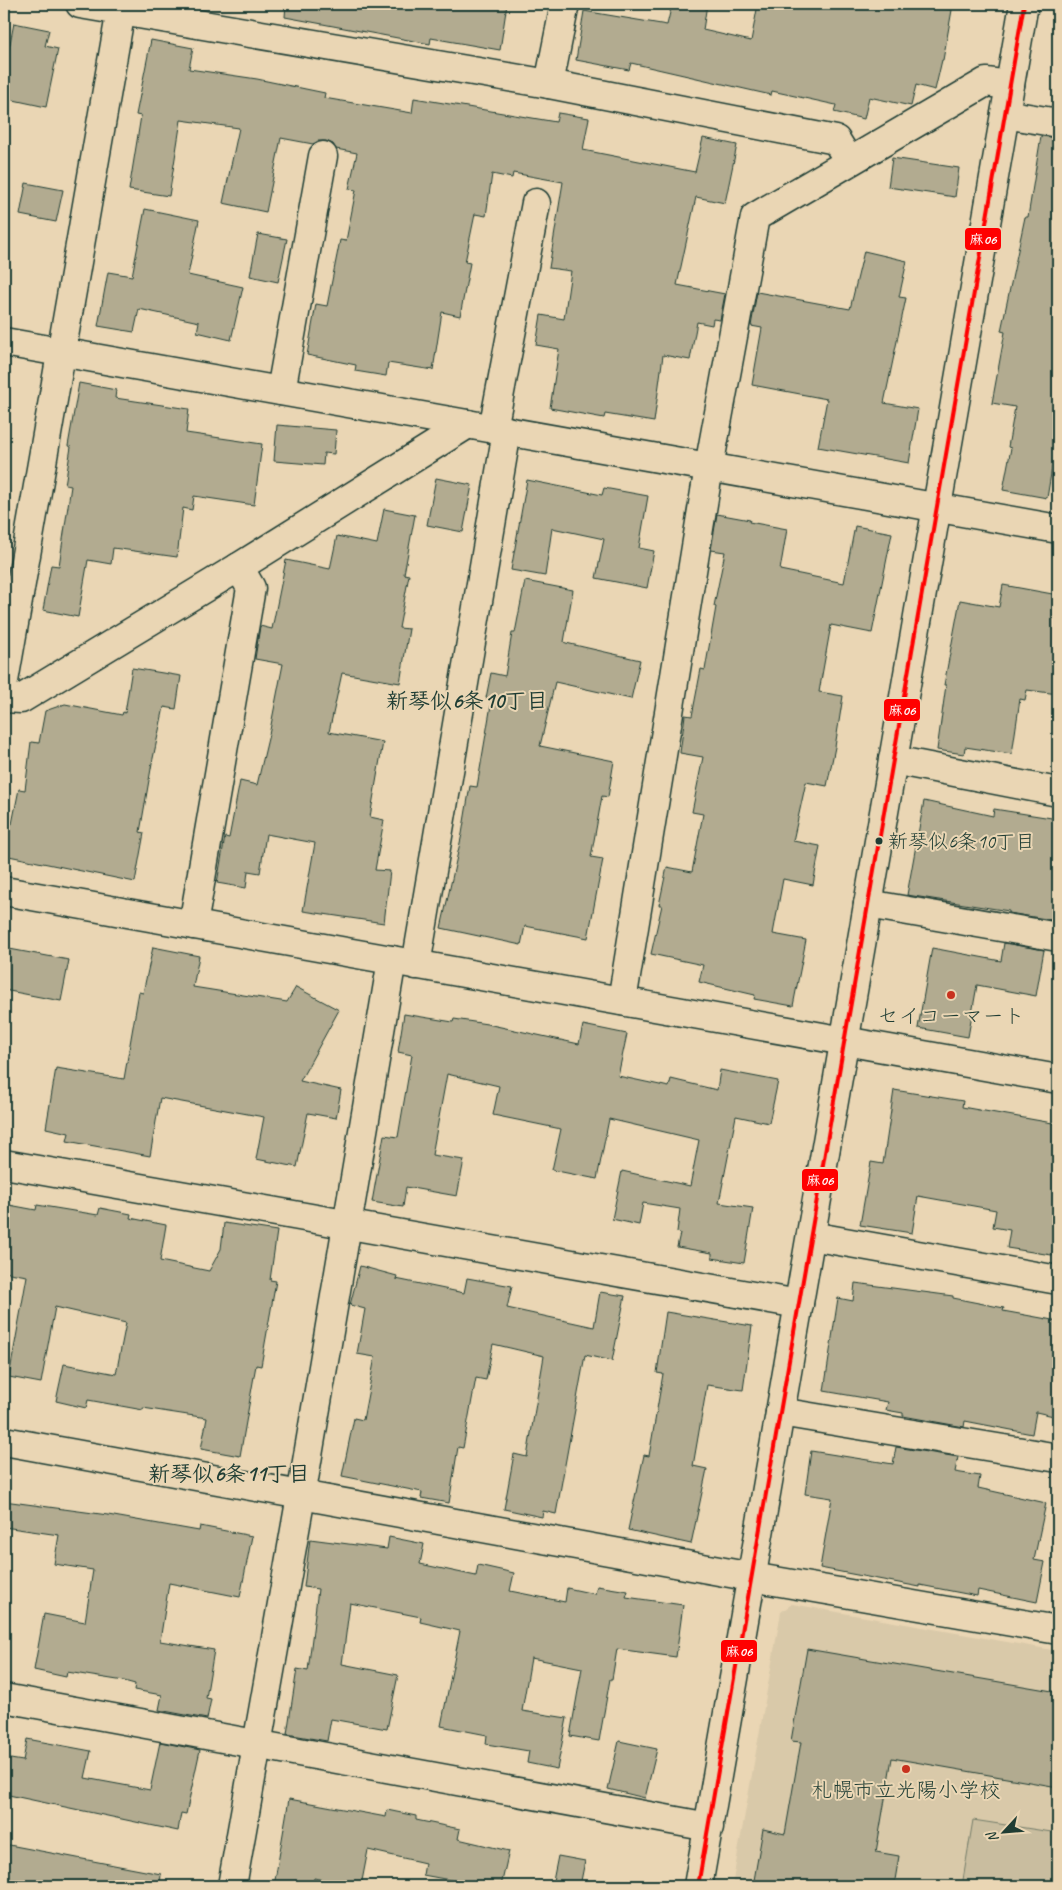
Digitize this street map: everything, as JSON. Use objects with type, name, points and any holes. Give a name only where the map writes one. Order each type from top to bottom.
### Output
[{"type":"street","points":[[80,4],[121,7],[550,84],[836,140],[849,161]]},
{"type":"street","points":[[550,84],[564,4]]},
{"type":"street","points":[[698,1886],[1024,4]]},
{"type":"street","points":[[4,681],[9,618],[62,352],[121,7]]},
{"type":"street","points":[[622,1001],[709,467],[755,217],[986,82],[1010,85]]},
{"type":"street","points":[[1005,114],[1058,123]]},
{"type":"street","points":[[281,391],[323,156]]},
{"type":"street","points":[[232,1886],[302,1494],[347,1224],[404,962],[489,428],[536,203]]},
{"type":"street","points":[[4,342],[1058,529]]},
{"type":"street","points":[[4,698],[21,699],[239,567],[489,428]]},
{"type":"street","points":[[193,925],[251,588],[239,567]]},
{"type":"street","points":[[893,760],[1058,792]]},
{"type":"street","points":[[4,891],[1058,1079]]},
{"type":"street","points":[[868,904],[1058,937]]},
{"type":"street","points":[[4,1164],[799,1304]]},
{"type":"street","points":[[811,1236],[1058,1280]]},
{"type":"street","points":[[780,1412],[1058,1458]]},
{"type":"street","points":[[4,1441],[752,1577],[1058,1630]]},
{"type":"street","points":[[4,1698],[709,1827]]},
{"type":"shaded area","name":"札幌市立光陽小学校","points":[[792,1604],[1058,1651],[1058,1886],[732,1886],[781,1612]]},
{"type":"shaded area","points":[[973,1820],[1058,1833],[1058,1886],[962,1886]]},
{"type":"building","points":[[286,4],[507,4],[500,50],[431,38],[430,44],[285,17]]},
{"type":"building","points":[[672,4],[707,4],[703,30],[751,41],[758,4],[919,4],[952,10],[943,60],[935,90],[916,85],[911,106],[869,97],[864,119],[834,112],[836,105],[772,91],[771,95],[631,63],[629,70],[576,60],[584,11],[667,25]]},
{"type":"building","points":[[14,23],[49,30],[45,46],[58,49],[46,107],[4,98],[4,74]]},
{"type":"building","points":[[151,40],[193,48],[189,69],[257,79],[325,93],[324,98],[412,113],[414,98],[556,122],[558,113],[589,118],[583,150],[695,172],[703,138],[737,145],[725,203],[696,197],[677,285],[725,294],[720,320],[713,319],[712,325],[697,322],[690,360],[663,355],[654,422],[605,414],[604,418],[550,408],[559,349],[536,345],[541,315],[564,319],[571,271],[549,268],[563,182],[513,173],[512,178],[492,174],[486,216],[475,214],[465,262],[470,263],[460,316],[442,312],[433,370],[388,363],[386,376],[355,371],[356,365],[307,355],[316,304],[327,306],[340,240],[346,241],[356,190],[349,189],[357,153],[336,149],[333,144],[326,141],[318,141],[313,144],[281,138],[266,212],[223,203],[239,128],[181,120],[169,196],[129,190],[141,116],[136,115]]},
{"type":"building","points":[[1041,136],[1058,138],[1058,431],[1047,498],[1003,490],[1011,448],[1008,447],[1015,407],[992,403],[1005,332],[1001,331],[1025,217],[1028,217]]},
{"type":"building","points":[[892,158],[959,168],[955,197],[888,187]]},
{"type":"building","points":[[26,183],[63,190],[56,222],[20,215]]},
{"type":"building","points":[[145,209],[199,220],[188,275],[243,287],[231,340],[197,332],[199,322],[139,309],[134,332],[98,326],[108,272],[132,276]]},
{"type":"building","points":[[258,234],[287,239],[278,282],[250,276]]},
{"type":"building","points":[[864,251],[907,261],[899,297],[906,298],[884,403],[918,409],[909,463],[818,447],[827,399],[752,385],[762,328],[751,326],[757,292],[850,309]]},
{"type":"building","points":[[79,383],[116,390],[115,398],[189,409],[186,433],[262,444],[254,505],[194,496],[192,510],[183,508],[177,557],[113,548],[111,564],[88,560],[78,617],[43,610],[51,565],[59,566],[71,486],[65,485],[71,447],[68,446]]},
{"type":"building","points":[[277,425],[336,430],[334,454],[324,453],[323,465],[274,461]]},
{"type":"building","points":[[436,478],[472,485],[463,532],[427,525]]},
{"type":"building","points":[[527,480],[602,495],[604,488],[648,496],[639,548],[654,551],[647,588],[596,578],[604,539],[552,528],[545,576],[511,570]]},
{"type":"building","points":[[384,509],[415,515],[404,574],[409,575],[399,628],[409,629],[400,683],[342,673],[329,732],[383,742],[370,817],[384,820],[375,870],[390,871],[384,923],[303,911],[315,843],[266,834],[260,873],[248,871],[246,888],[217,883],[225,837],[229,838],[240,781],[257,785],[270,730],[283,664],[255,659],[260,626],[272,629],[286,560],[330,569],[337,536],[377,544]]},
{"type":"building","points":[[717,514],[787,529],[780,570],[844,583],[855,526],[892,533],[872,633],[831,625],[819,692],[843,696],[835,747],[827,786],[806,782],[793,841],[820,846],[813,885],[783,879],[773,934],[806,940],[793,1006],[754,999],[755,995],[699,982],[703,965],[651,954],[662,905],[659,905],[667,867],[692,872],[703,814],[692,812],[703,757],[680,753],[685,715],[692,716],[701,669],[705,670],[716,607],[714,606],[725,552],[711,550]]},
{"type":"building","points":[[525,581],[573,590],[564,642],[640,660],[631,699],[555,682],[540,746],[614,761],[608,797],[602,796],[591,857],[603,859],[588,938],[525,926],[521,945],[441,928],[462,834],[470,786],[477,787],[492,699],[486,698],[491,673],[505,676],[512,633],[515,633]]},
{"type":"building","points":[[1003,585],[1058,595],[1058,694],[1027,690],[1025,700],[1020,699],[1012,754],[965,747],[964,754],[937,750],[946,685],[944,685],[960,600],[999,607]]},
{"type":"building","points":[[132,668],[181,676],[176,709],[164,707],[140,832],[144,833],[135,882],[4,855],[7,823],[12,824],[19,789],[25,790],[31,742],[39,743],[45,711],[65,704],[122,715],[123,712],[125,713]]},
{"type":"building","points":[[924,801],[993,816],[994,809],[1058,819],[1058,921],[1009,913],[1009,911],[907,895]]},
{"type":"building","points":[[1004,943],[1044,950],[1036,996],[977,985],[968,1037],[918,1028],[932,948],[1001,961]]},
{"type":"building","points":[[153,947],[199,956],[193,987],[287,1002],[296,987],[339,1010],[300,1081],[341,1090],[336,1118],[308,1113],[297,1167],[256,1159],[264,1117],[160,1098],[150,1156],[67,1141],[69,1133],[46,1128],[56,1068],[124,1079],[139,992],[143,993]]},
{"type":"building","points":[[4,948],[69,960],[61,1001],[4,990]]},
{"type":"building","points":[[404,1014],[453,1022],[454,1019],[487,1024],[579,1044],[583,1025],[627,1034],[618,1076],[669,1087],[671,1079],[717,1090],[720,1070],[778,1081],[769,1123],[736,1116],[719,1203],[753,1208],[744,1263],[712,1258],[712,1253],[677,1247],[680,1233],[677,1232],[680,1209],[643,1203],[639,1225],[612,1219],[622,1171],[690,1186],[699,1140],[609,1119],[597,1179],[552,1170],[561,1129],[493,1115],[499,1086],[447,1074],[432,1155],[464,1160],[457,1196],[406,1187],[403,1207],[372,1202],[384,1135],[398,1137],[412,1055],[398,1052]]},
{"type":"building","points":[[894,1090],[963,1101],[962,1107],[1058,1124],[1058,1256],[1007,1248],[1010,1230],[993,1227],[996,1210],[918,1196],[912,1233],[860,1225],[871,1162],[883,1164]]},
{"type":"building","points":[[4,1204],[36,1210],[37,1205],[98,1215],[100,1208],[131,1214],[130,1218],[166,1225],[160,1261],[209,1271],[221,1249],[224,1223],[277,1231],[270,1280],[276,1281],[261,1366],[256,1365],[240,1456],[201,1449],[207,1418],[143,1408],[143,1410],[88,1400],[86,1408],[56,1401],[64,1364],[116,1374],[126,1323],[55,1307],[41,1383],[9,1377],[27,1276],[4,1272]]},
{"type":"building","points":[[360,1266],[397,1276],[396,1279],[464,1293],[467,1278],[512,1286],[507,1308],[594,1327],[600,1292],[625,1296],[612,1361],[585,1355],[556,1514],[543,1511],[542,1517],[504,1509],[514,1454],[527,1457],[544,1356],[493,1344],[486,1380],[476,1378],[463,1448],[458,1447],[449,1503],[421,1498],[422,1492],[342,1476],[354,1418],[363,1420],[375,1357],[357,1354],[365,1309],[350,1305]]},
{"type":"building","points":[[855,1283],[953,1296],[953,1298],[1004,1308],[1003,1311],[1058,1321],[1058,1417],[1036,1412],[1032,1434],[965,1421],[964,1427],[903,1416],[903,1413],[886,1410],[888,1402],[824,1391],[838,1298],[853,1301]]},
{"type":"building","points":[[666,1312],[752,1326],[743,1390],[707,1385],[693,1466],[707,1469],[691,1544],[628,1530],[644,1455],[649,1456],[663,1374],[657,1373]]},
{"type":"building","points":[[896,1447],[958,1457],[955,1472],[980,1476],[978,1488],[1046,1503],[1034,1560],[1045,1562],[1037,1602],[978,1590],[977,1596],[820,1568],[832,1498],[805,1494],[811,1451],[893,1464]]},
{"type":"building","points":[[4,1501],[108,1515],[199,1531],[200,1526],[252,1536],[240,1597],[169,1583],[160,1641],[214,1650],[206,1698],[211,1699],[207,1719],[159,1710],[162,1695],[134,1690],[135,1684],[67,1672],[66,1677],[34,1670],[44,1614],[85,1622],[93,1570],[54,1564],[59,1535],[4,1527]]},
{"type":"building","points":[[389,1537],[424,1544],[420,1564],[476,1576],[478,1565],[514,1573],[510,1591],[565,1602],[567,1588],[595,1594],[597,1586],[628,1591],[626,1597],[683,1605],[676,1657],[617,1649],[599,1741],[570,1736],[582,1668],[531,1658],[522,1711],[567,1718],[557,1769],[527,1763],[529,1751],[486,1744],[487,1735],[441,1726],[460,1631],[420,1622],[421,1617],[350,1603],[342,1664],[398,1675],[387,1729],[331,1719],[327,1741],[287,1734],[297,1669],[308,1671],[318,1589],[304,1587],[310,1539],[387,1549]]},
{"type":"building","points":[[807,1649],[1058,1692],[1058,1787],[892,1758],[876,1852],[899,1856],[894,1886],[753,1886],[763,1829],[785,1834],[801,1742],[791,1741]]},
{"type":"building","points":[[27,1739],[91,1751],[85,1778],[150,1790],[160,1742],[200,1750],[186,1814],[181,1813],[178,1831],[4,1794],[4,1758],[23,1761]]},
{"type":"building","points":[[619,1741],[657,1749],[645,1798],[608,1789]]},
{"type":"building","points":[[289,1799],[386,1817],[387,1810],[416,1816],[416,1820],[460,1829],[458,1839],[509,1851],[501,1886],[465,1886],[466,1883],[423,1875],[425,1863],[368,1850],[361,1886],[352,1886],[314,1878],[313,1886],[274,1886]]},
{"type":"building","points":[[4,1844],[161,1874],[160,1886],[4,1886]]},
{"type":"building","points":[[558,1856],[585,1861],[580,1886],[552,1886]]},
{"type":"transit line","name":"麻06","points":[[698,1886],[1024,4]]},
{"type":"place","name":"新琴似6条10丁目","points":[[879,841]]},
{"type":"place","name":"セイコーマート","points":[[951,995]]},
{"type":"place","name":"札幌市立光陽小学校","points":[[906,1769]]},
{"type":"district","name":"新琴似6条10丁目","points":[[467,701]]},
{"type":"district","name":"新琴似6条11丁目","points":[[229,1474]]}]
